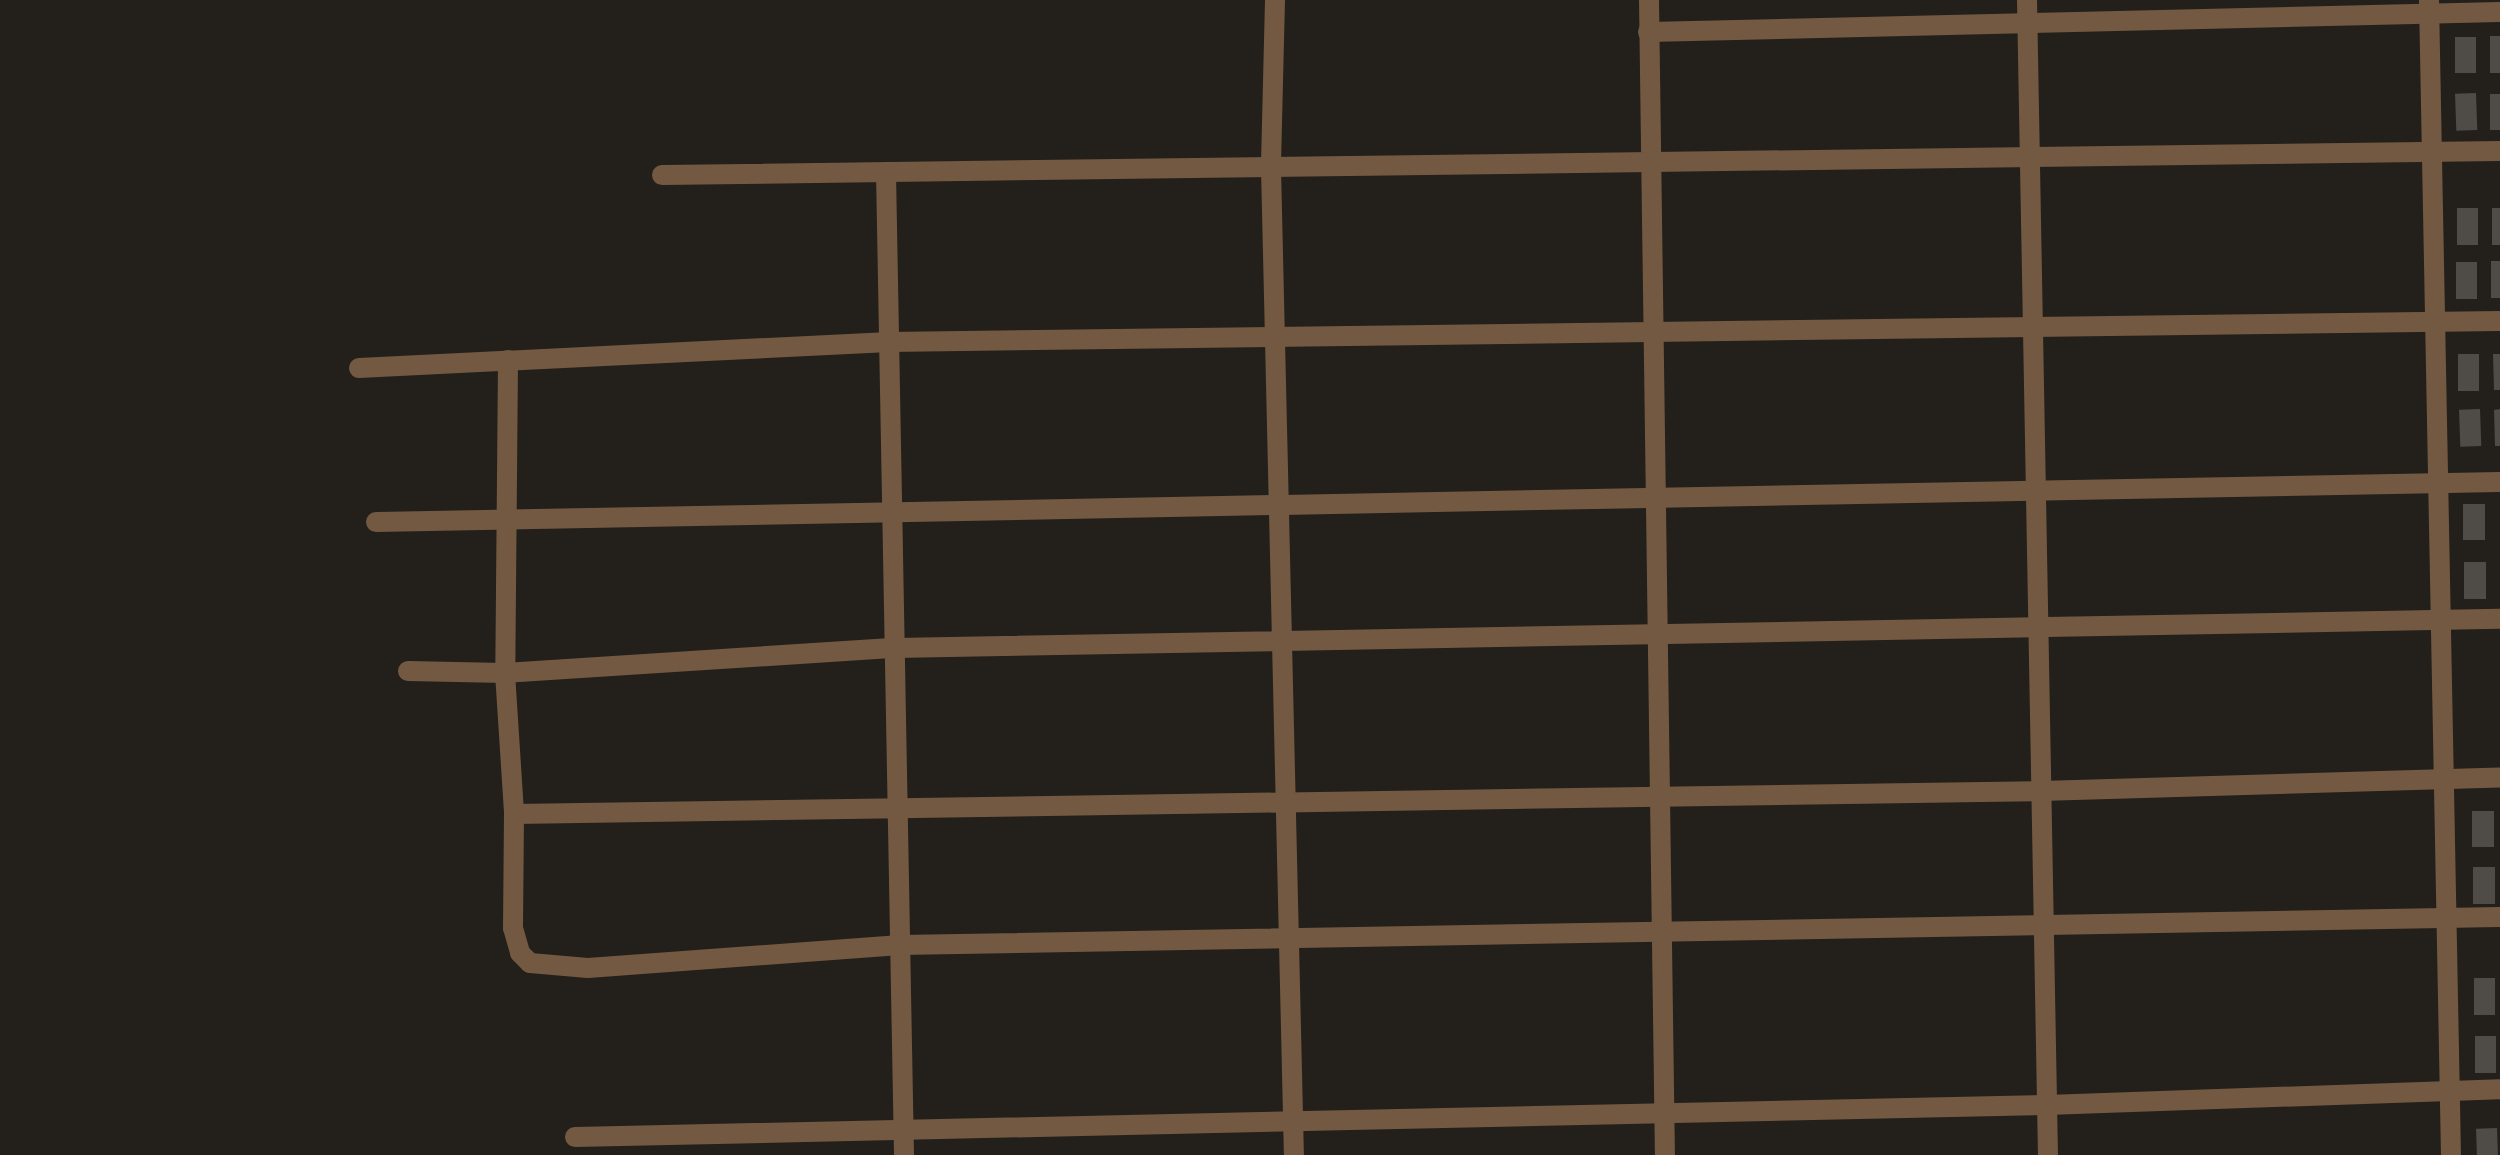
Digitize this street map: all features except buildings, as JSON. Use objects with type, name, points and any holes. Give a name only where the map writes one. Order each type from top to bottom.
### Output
[{"type":"street","points":[[1275,0],[1271,168],[1294,1155]]},
{"type":"street","points":[[1649,0],[1665,1155]]},
{"type":"street","points":[[2027,0],[2048,1155]]},
{"type":"street","points":[[1648,32],[2028,23],[2429,6],[2500,12]]},
{"type":"street","points":[[2429,6],[2429,152],[2451,1155]]},
{"type":"street","points":[[662,175],[2500,151]]},
{"type":"street","points":[[886,172],[904,1155]]},
{"type":"street","points":[[359,368],[889,342],[2500,321]]},
{"type":"street","points":[[508,360],[505,673],[514,814],[513,928],[520,953],[530,963],[588,968],[900,945],[2500,917]]},
{"type":"street","points":[[376,522],[506,523],[1657,500],[2036,487],[2500,482]]},
{"type":"street","points":[[408,671],[505,673],[895,648],[2500,619]]},
{"type":"street","points":[[514,814],[898,811],[1285,801],[2041,791],[2500,777]]},
{"type":"street","points":[[575,1137],[2047,1105],[2500,1089]]}]
